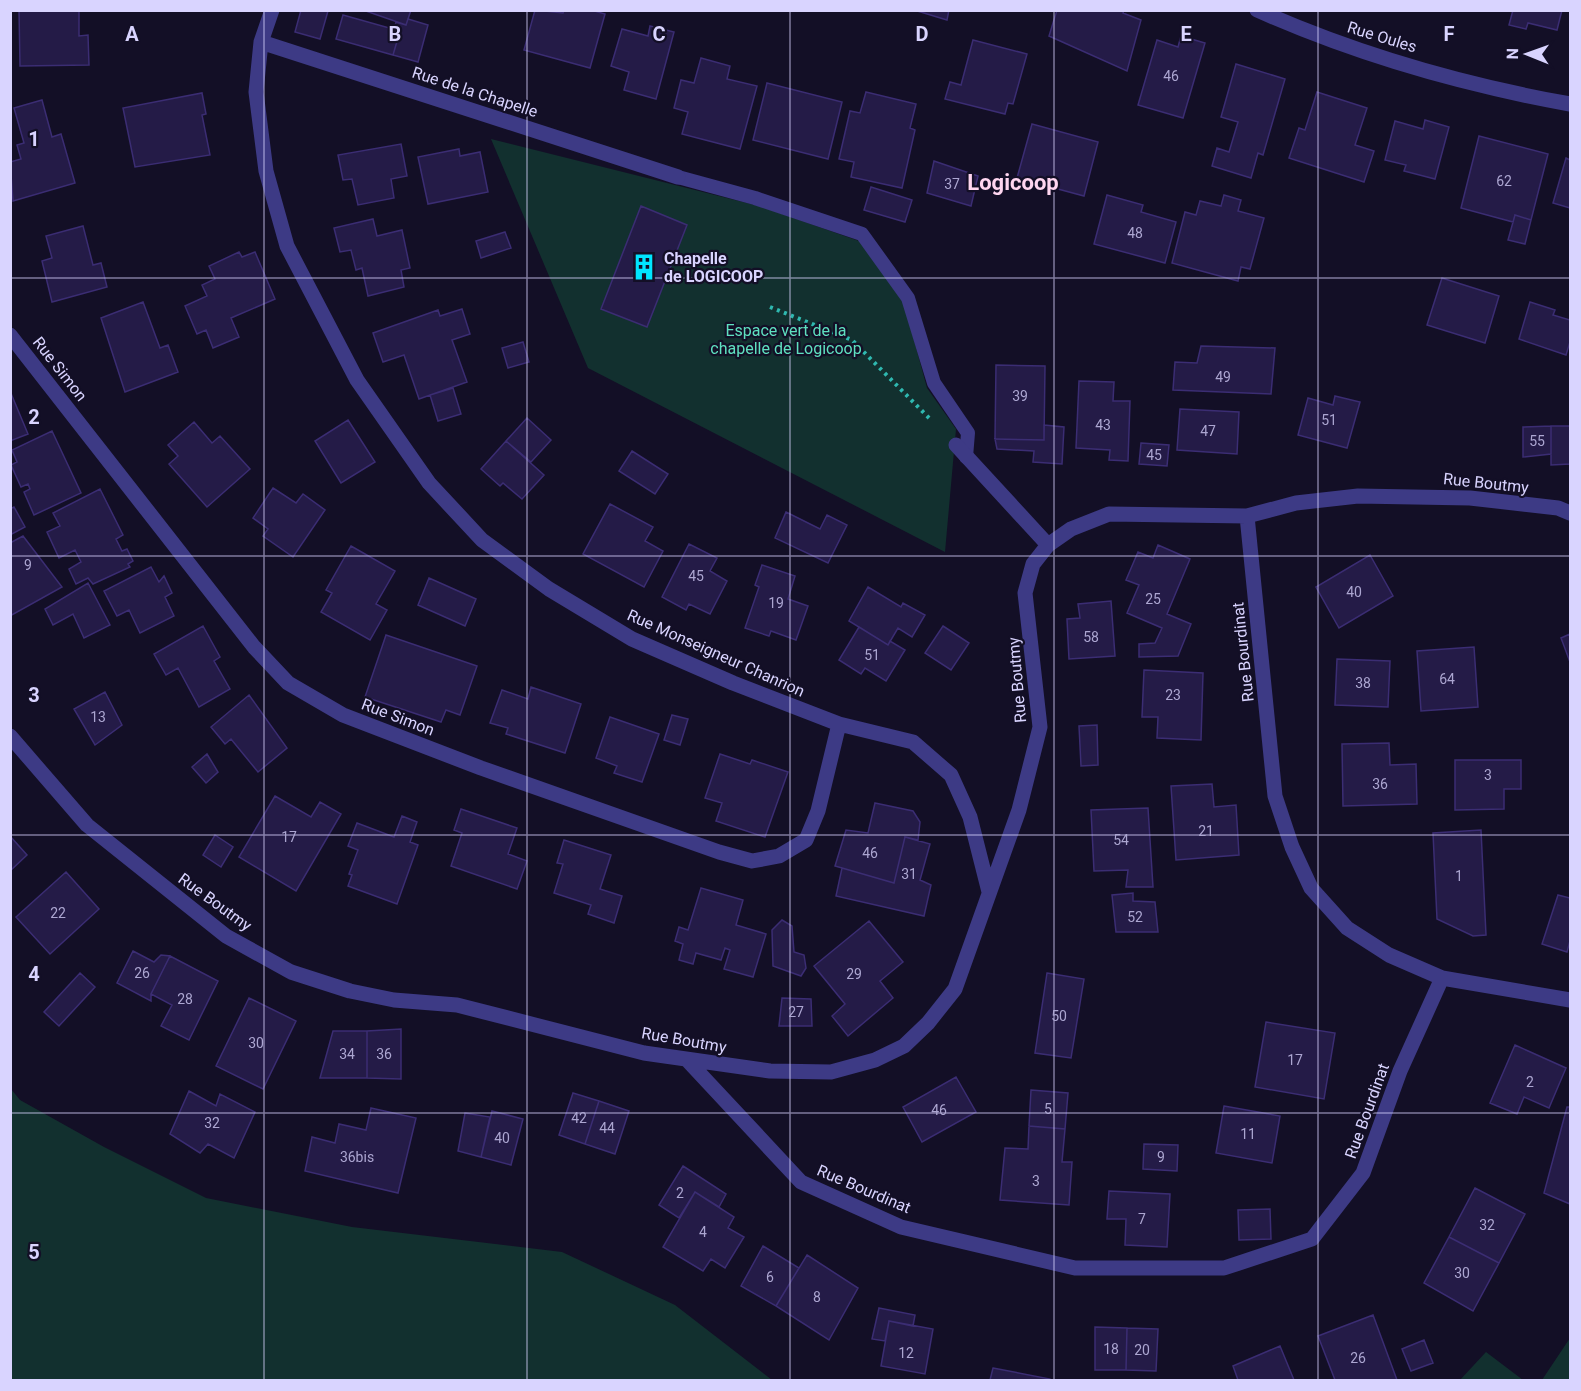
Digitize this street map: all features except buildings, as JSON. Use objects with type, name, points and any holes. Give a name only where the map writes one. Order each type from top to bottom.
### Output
[{"type":"street","name":"Rue Monseigneur Chanrion","points":[[272,10],[261,42],[256,92],[266,171],[287,246],[357,381],[429,483],[482,540],[549,589],[632,639],[733,684],[839,724],[913,742],[951,776],[970,817],[989,892]]},
{"type":"street","name":"Rue Oules","points":[[1257,10],[1336,42],[1445,75],[1570,104]]},
{"type":"street","name":"Rue de la Chapelle","points":[[261,42],[678,177]]},
{"type":"street","name":"Rue Simon","points":[[10,335],[254,647],[288,683],[343,715],[481,768],[718,852],[752,861],[779,856],[806,840],[818,811],[839,724]]},
{"type":"street","points":[[956,446],[1048,544]]},
{"type":"street","name":"Rue Boutmy","points":[[10,736],[87,825],[226,936],[291,972],[350,991],[394,1000],[458,1005],[644,1053],[689,1062],[770,1071],[831,1072],[875,1059],[904,1046],[928,1023],[955,989],[1019,810],[1040,727],[1025,593],[1034,564],[1048,544],[1071,529],[1109,514],[1246,516],[1296,503],[1358,496],[1415,495],[1470,498],[1558,508],[1570,513]]},
{"type":"street","name":"Rue Bourdinat","points":[[689,1062],[801,1182],[900,1227],[1075,1268],[1224,1268],[1312,1239],[1363,1173],[1400,1071],[1442,978],[1389,956],[1347,928],[1311,888],[1292,848],[1275,796],[1246,516]]},
{"type":"street","points":[[1442,978],[1570,1000]]},
{"type":"lane","points":[[678,177],[755,198],[862,234],[908,298],[934,383],[968,433],[966,457]]},
{"type":"path","points":[[770,307],[852,340],[956,446]]},
{"type":"green space","name":"Espace vert de la chapelle de Logicoop","points":[[491,139],[759,206],[859,241],[904,303],[927,388],[956,429],[945,552],[588,368]]},
{"type":"green space","points":[[11,1089],[20,1100],[104,1147],[206,1198],[352,1227],[562,1252],[675,1305],[772,1380],[11,1380]]},
{"type":"green space","points":[[1570,1338],[1570,1380],[1542,1380]]},
{"type":"green space","points":[[1486,1352],[1523,1380],[1460,1380]]},
{"type":"place","name":"Chapelle de LOGICOOP","points":[[644,267]]},
{"type":"district","name":"Logicoop","points":[[1013,182]]}]
